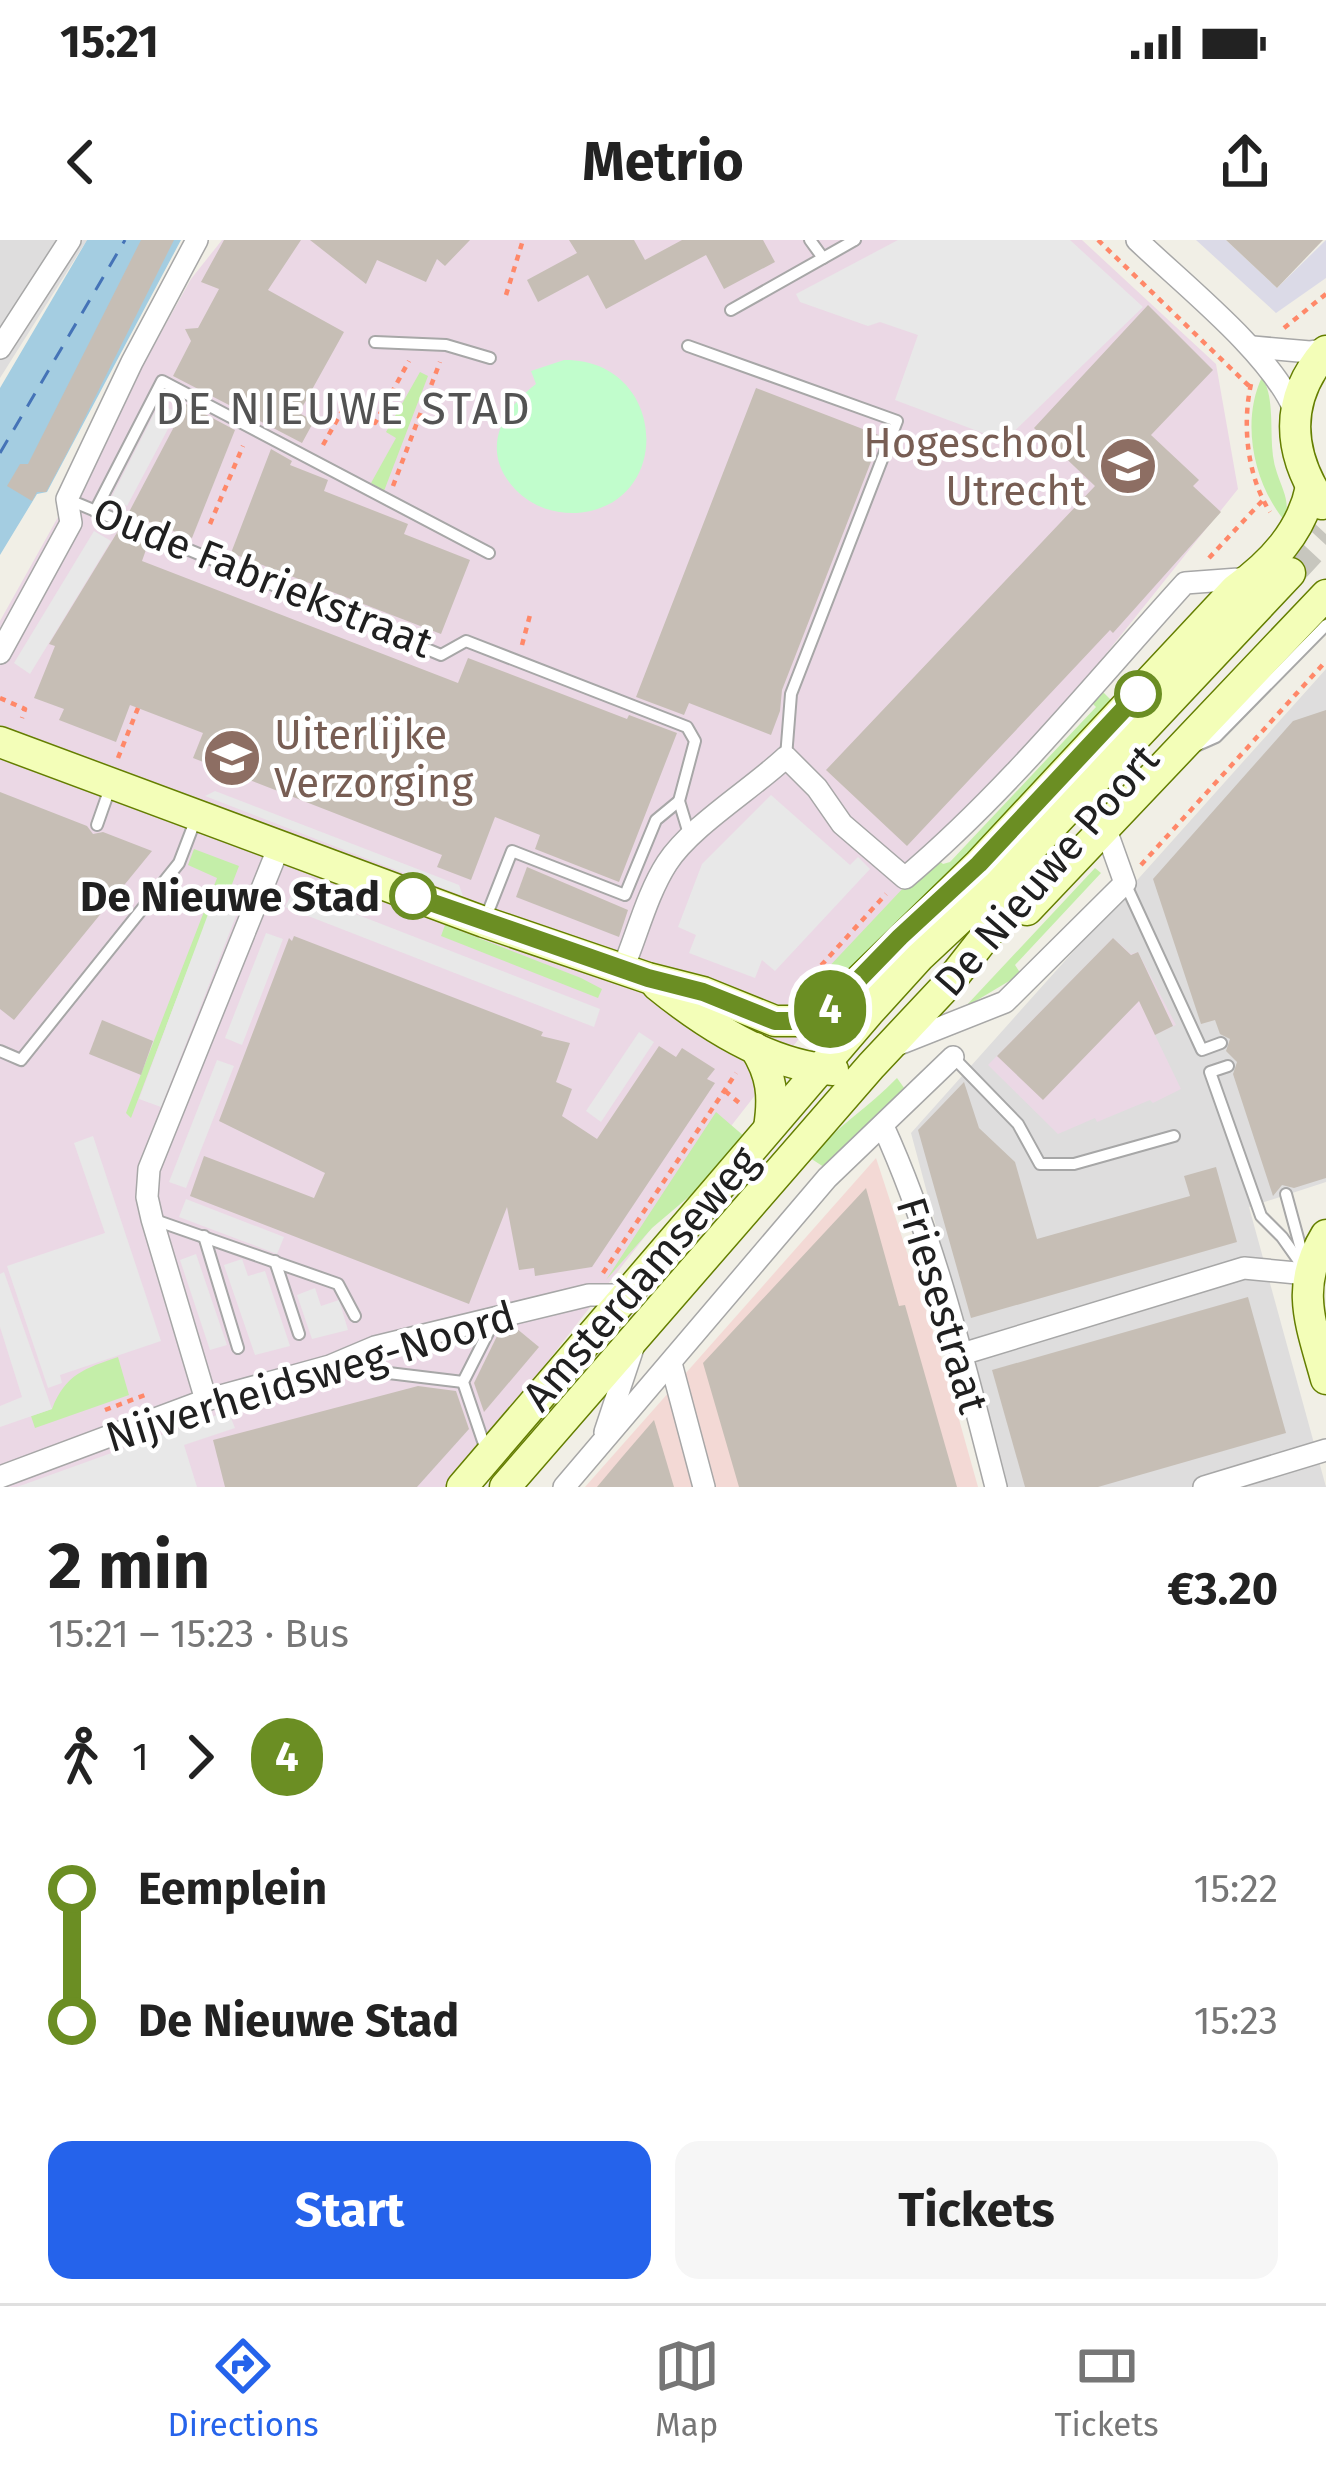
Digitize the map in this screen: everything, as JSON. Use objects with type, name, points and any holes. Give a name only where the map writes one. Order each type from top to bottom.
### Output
[{"type":"main road","points":[[1294,409],[1311,368],[1326,350]]},
{"type":"main road","name":"De Nieuwe Poort","points":[[790,1021],[830,1009],[979,864],[1295,531],[1319,498],[1295,446],[1294,409]]},
{"type":"main road","name":"De Nieuwe Poort","points":[[879,1057],[1171,758],[1306,585]]},
{"type":"main road","name":"De Nieuwe Poort","points":[[820,1069],[920,956],[1306,585]]},
{"type":"main road","name":"De Nieuwe Poort","points":[[948,984],[1013,896],[1306,585]]},
{"type":"main road","points":[[0,742],[484,922],[790,1021]]},
{"type":"main road","points":[[920,956],[979,864]]},
{"type":"main road","points":[[635,973],[696,1017],[755,1048],[820,1069],[879,1057]]},
{"type":"main road","points":[[755,1048],[772,1085],[769,1128]]},
{"type":"main road","name":"Amsterdamseweg","points":[[505,1487],[879,1057]]},
{"type":"main road","name":"Amsterdamseweg","points":[[462,1487],[820,1069]]},
{"type":"main road","points":[[1319,1251],[1307,1304],[1326,1379]]},
{"type":"street","points":[[0,348],[70,240]]},
{"type":"street","points":[[0,653],[71,523],[68,499],[132,362],[197,240]]},
{"type":"street","points":[[1137,240],[1253,347],[1294,409]]},
{"type":"street","points":[[1253,347],[1326,350]]},
{"type":"street","points":[[1186,583],[1252,578]]},
{"type":"street","name":"De Nieuwe Poort","points":[[905,878],[934,854],[1186,583]]},
{"type":"street","points":[[635,973],[666,864],[690,837],[786,757],[817,788],[842,824],[905,878]]},
{"type":"street","points":[[1105,827],[1125,883]]},
{"type":"street","points":[[206,1400],[152,1219],[148,1168],[280,844]]},
{"type":"street","name":"De Nieuwe Poort","points":[[879,1057],[1005,1002],[1125,883]]},
{"type":"street","name":"Amsterdamseweg","points":[[564,1487],[827,1178],[953,1057]]},
{"type":"street","name":"Friesestraat","points":[[883,1126],[962,1354],[996,1487]]},
{"type":"street","points":[[962,1354],[1244,1268],[1319,1251]]},
{"type":"street","name":"Nijverheidsweg-Noord","points":[[0,1477],[206,1400],[330,1366],[375,1347],[589,1295],[624,1295]]},
{"type":"street","name":"Amsterdamseweg","points":[[602,1444],[639,1331]]},
{"type":"street","points":[[671,1363],[704,1487]]},
{"type":"street","points":[[1204,1487],[1326,1450]]},
{"type":"lane","points":[[810,240],[823,258]]},
{"type":"lane","points":[[731,310],[855,240]]},
{"type":"lane","points":[[375,342],[446,345],[490,358]]},
{"type":"lane","points":[[688,346],[897,421],[791,694],[786,757]]},
{"type":"lane","points":[[95,511],[162,381],[488,553]]},
{"type":"lane","name":"Oude Fabriekstraat","points":[[68,499],[441,655],[466,641],[687,728],[695,741],[679,801]]},
{"type":"lane","name":"De Nieuwe Poort","points":[[1171,758],[1216,737],[1326,625]]},
{"type":"lane","points":[[97,825],[111,781]]},
{"type":"lane","points":[[484,922],[512,850],[625,895],[656,820],[679,801],[690,837]]},
{"type":"lane","points":[[0,1052],[21,1060],[179,863],[198,812]]},
{"type":"lane","points":[[1125,883],[1202,1050],[1221,1043]]},
{"type":"lane","points":[[953,1057],[1018,1124],[1040,1164],[1074,1164],[1174,1136]]},
{"type":"lane","points":[[1228,1066],[1210,1072],[1261,1216],[1282,1238],[1319,1251]]},
{"type":"lane","points":[[1286,1194],[1319,1251]]},
{"type":"lane","points":[[152,1219],[338,1284],[355,1316]]},
{"type":"lane","points":[[204,1236],[238,1348]]},
{"type":"lane","points":[[275,1261],[298,1334]]},
{"type":"lane","points":[[488,1456],[463,1382],[496,1318]]},
{"type":"lane","points":[[330,1366],[463,1382]]},
{"type":"path","points":[[506,295],[523,240]]},
{"type":"path","points":[[1098,240],[1250,388]]},
{"type":"path","points":[[314,461],[342,411],[375,423],[418,344]]},
{"type":"path","points":[[388,499],[446,345]]},
{"type":"path","points":[[210,524],[251,427]]},
{"type":"path","points":[[1186,583],[1263,500]]},
{"type":"path","points":[[518,662],[530,615]]},
{"type":"path","name":"De Nieuwe Poort","points":[[1125,883],[1326,661]]},
{"type":"path","points":[[111,781],[138,708]]},
{"type":"path","points":[[790,1021],[803,984],[905,878]]},
{"type":"path","name":"Amsterdamseweg","points":[[589,1295],[725,1091]]},
{"type":"shaded area","points":[[0,240],[87,240],[0,378]]},
{"type":"shaded area","points":[[222,240],[1082,240],[1216,364],[1238,489],[840,986],[450,1487],[0,1487],[0,621],[191,279]]},
{"type":"shaded area","points":[[898,240],[1070,240],[1143,307],[1004,441],[895,400],[918,335],[880,322],[868,326],[800,302],[796,294]]},
{"type":"shaded area","points":[[1196,240],[1226,240],[1277,288],[1326,240],[1326,278],[1276,313]]},
{"type":"shaded area","points":[[159,404],[177,412],[127,506],[111,498]]},
{"type":"shaded area","points":[[94,531],[111,541],[30,674],[14,663]]},
{"type":"shaded area","points":[[1326,669],[1326,1182],[1249,1207],[1326,1487],[1006,1487],[911,1133]]},
{"type":"shaded area","points":[[215,791],[459,885],[463,896],[205,796]]},
{"type":"shaded area","points":[[771,795],[850,865],[858,857],[870,869],[775,971],[762,960],[755,978],[689,953],[696,935],[678,927],[702,864]]},
{"type":"shaded area","points":[[294,890],[600,1009],[594,1027],[285,907]]},
{"type":"shaded area","points":[[213,901],[238,911],[161,1107],[139,1099]]},
{"type":"shaded area","points":[[266,933],[283,939],[242,1045],[225,1038]]},
{"type":"shaded area","points":[[1113,938],[1131,954],[1138,952],[1176,1025],[1155,1035],[1181,1089],[1058,1134],[988,1065]]},
{"type":"shaded area","points":[[639,1032],[654,1042],[601,1122],[586,1111]]},
{"type":"shaded area","points":[[217,1060],[234,1066],[186,1188],[169,1182]]},
{"type":"shaded area","points":[[93,1136],[161,1341],[60,1375],[62,1383],[48,1388],[7,1266],[105,1233],[74,1143]]},
{"type":"shaded area","points":[[876,1158],[978,1487],[585,1487]]},
{"type":"shaded area","points":[[186,1199],[284,1237],[277,1254],[179,1217]]},
{"type":"shaded area","points":[[196,1254],[227,1345],[210,1350],[180,1260]]},
{"type":"shaded area","points":[[242,1259],[248,1276],[265,1271],[290,1346],[255,1355],[224,1265]]},
{"type":"shaded area","points":[[4,1272],[52,1409],[0,1427],[0,1406],[22,1397],[0,1327],[0,1274]]},
{"type":"shaded area","points":[[315,1288],[321,1306],[339,1300],[348,1330],[312,1339],[297,1295]]},
{"type":"shaded area","points":[[228,1411],[235,1428],[184,1445],[197,1487],[17,1487]]},
{"type":"green space","points":[[564,360],[598,366],[624,382],[640,406],[646,434],[643,461],[631,486],[609,504],[577,513],[545,508],[524,497],[506,478],[497,449],[504,420],[536,384],[531,371]]},
{"type":"green space","points":[[420,372],[428,376],[384,491],[371,483],[396,438],[386,432]]},
{"type":"green space","points":[[1262,377],[1270,399],[1274,461],[1286,502],[1284,520],[1265,488],[1254,451],[1252,413]]},
{"type":"green space","points":[[1100,689],[1112,701],[840,989],[823,973],[906,885],[938,860],[950,862],[1096,707],[1089,700]]},
{"type":"green space","points":[[194,849],[239,866],[224,905],[214,901],[131,1118],[126,1113],[217,878],[188,865]]},
{"type":"green space","points":[[1095,868],[1101,873],[1015,965],[1021,974],[964,1008]]},
{"type":"green space","points":[[445,925],[602,989],[598,998],[441,936]]},
{"type":"green space","points":[[897,1078],[907,1092],[824,1167],[810,1158],[831,1136]]},
{"type":"green space","points":[[716,1112],[745,1137],[606,1280]]},
{"type":"green space","points":[[118,1357],[129,1395],[35,1428],[31,1416],[52,1409],[70,1380]]},
{"type":"water","points":[[87,240],[181,240],[47,492],[37,494],[0,555],[0,388]]},
{"type":"building","points":[[141,240],[174,240],[46,492],[37,492],[32,501],[7,486],[20,464],[28,464]]},
{"type":"building","points":[[224,240],[301,240],[268,290],[344,332],[299,413],[314,421],[302,443],[173,376],[191,341],[185,329],[198,328],[219,289],[201,282]]},
{"type":"building","points":[[310,240],[470,240],[445,266],[437,259],[426,282],[377,260],[366,284]]},
{"type":"building","points":[[569,240],[634,240],[645,260],[682,240],[763,240],[775,262],[724,289],[706,255],[606,309],[588,275],[538,302],[527,280],[577,253]]},
{"type":"building","points":[[1226,240],[1323,240],[1277,288]]},
{"type":"building","points":[[1148,305],[1213,370],[1151,435],[1199,480],[1193,486],[1221,512],[1113,633],[1110,630],[907,846],[826,770],[1095,486],[1034,428]]},
{"type":"building","points":[[756,388],[881,436],[782,690],[771,735],[689,703],[684,715],[636,697]]},
{"type":"building","points":[[186,404],[235,430],[192,538],[128,514]]},
{"type":"building","points":[[271,449],[292,461],[290,465],[328,480],[324,491],[408,524],[404,534],[470,560],[441,634],[231,553]]},
{"type":"building","points":[[118,531],[148,544],[142,561],[458,683],[468,658],[627,719],[629,715],[677,733],[619,882],[535,849],[540,835],[495,817],[471,880],[437,867],[442,855],[193,758],[203,733],[130,705],[116,742],[59,720],[64,709],[34,698],[55,646],[49,644]]},
{"type":"building","points":[[1326,710],[1326,1178],[1294,1188],[1282,1185],[1273,1196],[1233,1074],[1237,1062],[1226,1051],[1230,1039],[1220,1034],[1215,1020],[1201,1024],[1153,879],[1293,721]]},
{"type":"building","points":[[0,792],[87,826],[93,834],[103,832],[152,851],[14,1020],[0,1009]]},
{"type":"building","points":[[527,867],[628,910],[619,937],[516,897]]},
{"type":"building","points":[[294,936],[543,1032],[541,1036],[570,1043],[556,1082],[572,1089],[562,1116],[597,1139],[659,1046],[676,1057],[682,1048],[715,1069],[707,1079],[715,1083],[592,1267],[535,1276],[534,1268],[519,1270],[507,1207],[469,1304],[190,1196],[204,1156],[314,1198],[325,1173],[219,1121],[289,938],[292,941]]},
{"type":"building","points":[[1113,938],[1131,955],[1138,952],[1173,1026],[1155,1035],[1139,1001],[1043,1100],[997,1056]]},
{"type":"building","points":[[102,1020],[153,1041],[141,1075],[89,1054]]},
{"type":"building","points":[[964,1082],[979,1128],[1015,1162],[1037,1239],[1190,1196],[1184,1176],[1216,1167],[1237,1242],[971,1318],[918,1130]]},
{"type":"building","points":[[866,1188],[957,1487],[739,1487],[703,1363]]},
{"type":"building","points":[[1248,1297],[1286,1433],[1098,1487],[1025,1487],[992,1370]]},
{"type":"building","points":[[516,1328],[539,1347],[484,1412],[474,1383],[499,1332]]},
{"type":"building","points":[[418,1386],[456,1391],[469,1429],[417,1487],[225,1487],[213,1440]]},
{"type":"building","points":[[654,1420],[674,1487],[597,1487],[623,1456]]},
{"type":"ferry route","points":[[0,453],[125,240]]},
{"type":"tunnel","points":[[1290,573],[1326,534]]},
{"type":"bus line","name":"4","points":[[413,896],[648,978],[703,992],[775,1021],[806,1021],[830,1009],[979,864],[1138,694]]},
{"type":"place","name":"Hogeschool Utrecht","points":[[1128,466]]},
{"type":"place","name":"Uiterlijke Verzorging","points":[[232,758]]},
{"type":"place","name":"De Nieuwe Stad","points":[[413,896]]},
{"type":"district","name":"DE NIEUWE STAD","points":[[344,408]]}]
